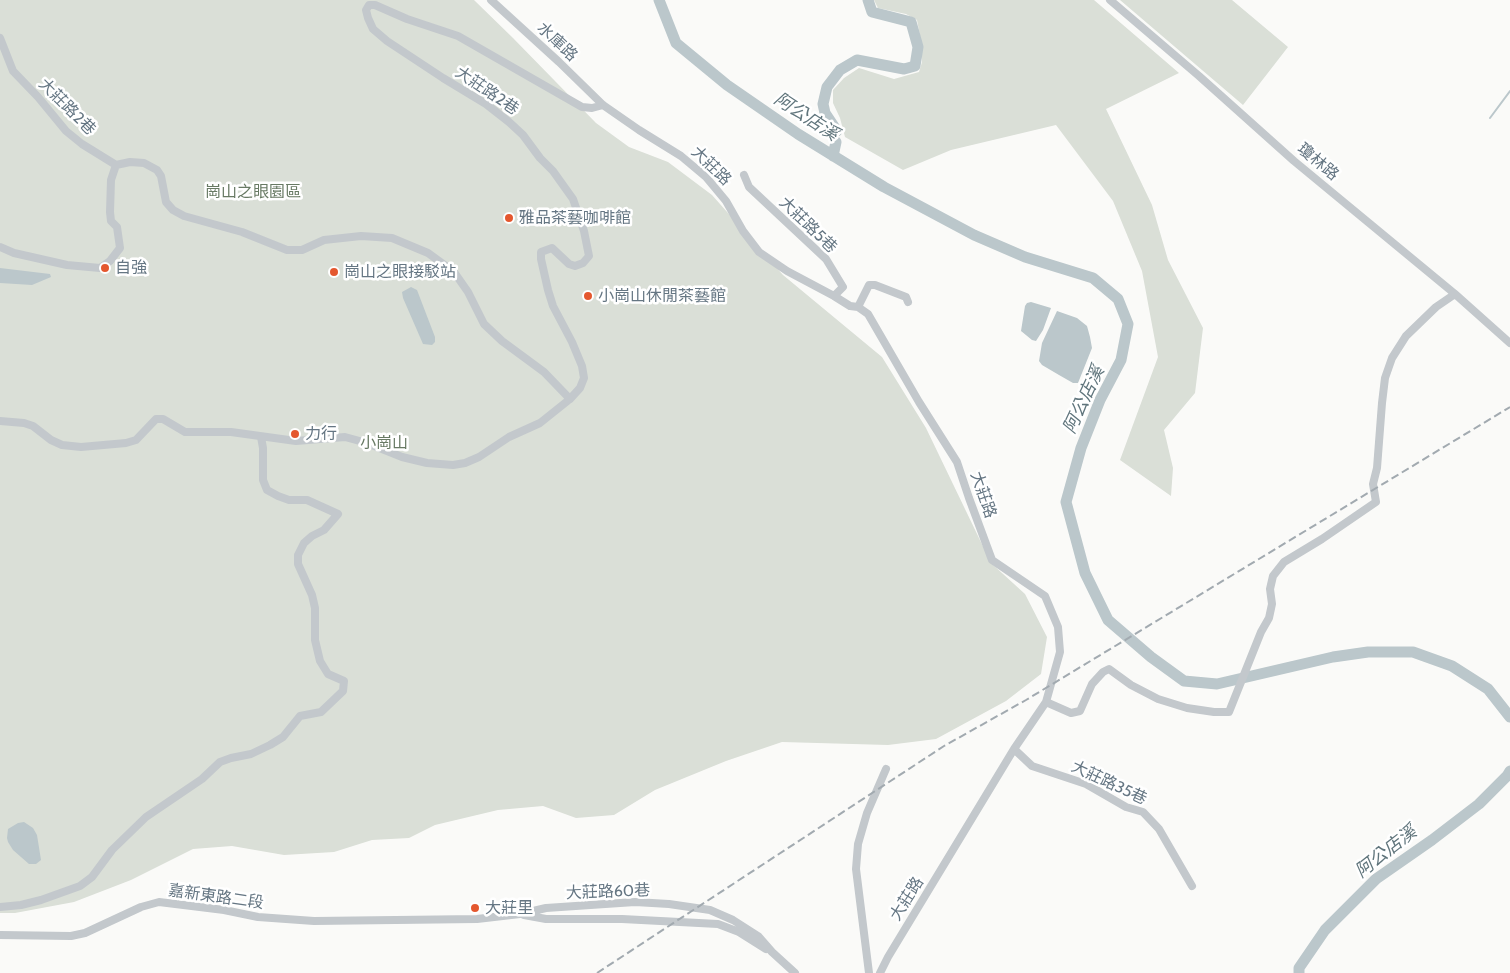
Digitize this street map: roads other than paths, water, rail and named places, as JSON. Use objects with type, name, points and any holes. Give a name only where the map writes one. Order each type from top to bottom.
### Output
[{"type":"street","name":"水庫路","points":[[491,0],[603,105]]},
{"type":"street","name":"瓊林路","points":[[1110,0],[1294,161],[1455,294],[1510,343]]},
{"type":"street","name":"大莊路2巷","points":[[0,421],[24,423],[33,426],[50,440],[62,445],[81,447],[126,443],[136,440],[156,419],[163,419],[185,432],[231,432],[296,441],[345,437],[366,442],[402,457],[428,463],[453,465],[465,463],[479,457],[509,438],[540,423],[570,399],[580,388],[584,378],[582,366],[553,306],[541,259],[542,252],[552,248],[569,264],[575,266],[583,263],[589,256],[584,231],[573,199],[523,135],[486,104],[387,41],[373,29],[366,10],[369,5],[375,4],[407,19],[458,36],[582,107],[592,108],[603,105]]},
{"type":"street","name":"大莊路2巷","points":[[0,38],[13,71],[38,97],[51,114],[82,144],[116,165]]},
{"type":"street","name":"大莊路","points":[[603,105],[681,156],[706,177],[726,201],[743,231],[759,252],[787,271],[850,306],[858,306],[868,314],[919,402],[957,462],[992,560],[1045,596],[1058,627],[1060,652],[1046,702],[1014,749],[880,973]]},
{"type":"street","points":[[0,247],[14,253],[68,265],[100,268],[110,261],[120,248],[117,228],[111,220],[110,212],[111,180],[116,165],[144,162],[157,170],[162,176],[166,202],[172,210],[184,216],[237,230],[287,250],[302,250],[324,240],[361,236],[392,238],[428,253],[442,261],[454,272],[468,292],[484,324],[502,341],[544,372],[570,399]]},
{"type":"street","name":"大莊路5巷","points":[[744,175],[749,187],[826,258],[843,287],[834,296]]},
{"type":"street","points":[[858,306],[869,285],[874,285],[906,297],[908,302]]},
{"type":"street","points":[[1046,702],[1071,713],[1080,711],[1092,684],[1102,672],[1109,669],[1131,685],[1158,699],[1187,708],[1228,712],[1261,632],[1269,618],[1272,604],[1270,589],[1273,576],[1284,562],[1376,502],[1372,484],[1377,468],[1382,403],[1386,378],[1392,358],[1406,336],[1436,307],[1455,294]]},
{"type":"street","points":[[0,907],[21,906],[80,886],[92,876],[112,850],[146,817],[202,779],[220,762],[251,754],[270,745],[283,737],[300,716],[322,712],[343,691],[344,681],[328,674],[320,662],[315,640],[315,608],[312,595],[298,564],[298,555],[304,543],[324,530],[338,514],[307,500],[289,500],[267,490],[263,480],[261,437]]},
{"type":"street","name":"大莊路35巷","points":[[1014,749],[1032,766],[1086,784],[1126,807],[1143,812],[1159,829],[1192,886]]},
{"type":"street","points":[[869,973],[856,869],[858,844],[867,813],[886,769]]},
{"type":"street","name":"嘉新東路二段","points":[[0,935],[70,936],[85,933],[141,907],[159,902],[224,910],[258,917],[314,921]]},
{"type":"street","name":"大莊路60巷","points":[[314,921],[477,919],[520,914],[546,908],[635,902],[694,908],[710,910],[733,920],[758,936],[795,973]]},
{"type":"street","name":"大莊路60巷","points":[[520,914],[546,919],[622,919],[718,924],[739,932],[772,952]]},
{"type":"waterway","name":"阿公店溪","points":[[659,0],[676,43],[727,85],[798,134],[884,187],[974,235],[1025,257],[1093,278],[1118,299],[1128,324],[1121,360],[1100,400],[1081,448],[1066,502],[1085,573],[1108,620],[1151,657],[1184,681],[1217,684],[1333,657],[1368,652],[1413,652],[1452,666],[1488,689],[1510,717]]},
{"type":"waterway","points":[[837,131],[825,113],[823,104],[827,87],[840,70],[857,60],[904,69],[915,66],[918,47],[911,22],[872,12],[868,0]]},
{"type":"waterway","points":[[1490,118],[1510,91]]},
{"type":"waterway","points":[[833,156],[836,142]]},
{"type":"waterway","name":"阿公店溪","points":[[1299,973],[1299,968],[1325,930],[1376,879],[1479,804],[1510,771]]},
{"type":"railway","points":[[597,973],[944,746],[1026,700],[1510,407]]},
{"type":"place","name":"雅品茶藝咖啡館","points":[[509,218]]},
{"type":"place","name":"自強","points":[[105,268]]},
{"type":"place","name":"崗山之眼接駁站","points":[[334,272]]},
{"type":"place","name":"小崗山休閒茶藝館","points":[[588,296]]},
{"type":"place","name":"力行","points":[[295,434]]},
{"type":"place","name":"大莊里","points":[[475,908]]},
{"type":"park label","name":"崗山之眼園區","points":[[253,192]]},
{"type":"park label","name":"小崗山","points":[[384,443]]}]
